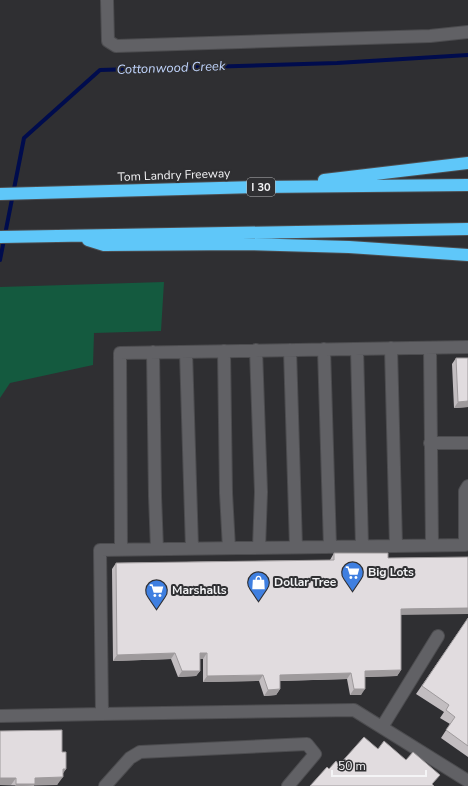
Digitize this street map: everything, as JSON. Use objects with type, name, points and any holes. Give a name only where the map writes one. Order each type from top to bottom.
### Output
[{"type":"highway","points":[[259,187],[468,163]]},
{"type":"highway","name":"Tom Landry Freeway","points":[[0,194],[259,187],[468,185]]},
{"type":"highway","points":[[0,237],[73,237],[468,229]]},
{"type":"highway","points":[[73,237],[104,244],[246,244],[468,255]]},
{"type":"lane","points":[[107,0],[108,41],[116,46],[430,36],[468,32]]},
{"type":"lane","points":[[121,549],[120,353],[468,347]]},
{"type":"lane","points":[[391,348],[396,546]]},
{"type":"lane","points":[[430,348],[432,545]]},
{"type":"lane","points":[[324,349],[330,547]]},
{"type":"lane","points":[[357,349],[362,546]]},
{"type":"lane","points":[[256,350],[261,492],[259,548]]},
{"type":"lane","points":[[290,350],[296,547]]},
{"type":"lane","points":[[224,351],[226,493],[229,548]]},
{"type":"lane","points":[[153,352],[157,549]]},
{"type":"lane","points":[[186,352],[192,548]]},
{"type":"lane","points":[[430,443],[468,443]]},
{"type":"lane","points":[[102,714],[100,550],[467,545],[465,491],[468,486]]},
{"type":"lane","points":[[382,727],[438,636]]},
{"type":"lane","points":[[0,716],[354,710],[468,781]]},
{"type":"lane","points":[[105,786],[130,758],[140,752],[307,744],[316,754],[288,786]]},
{"type":"green space","points":[[164,282],[161,331],[94,333],[93,365],[10,383],[0,398],[0,287]]},
{"type":"building","points":[[456,358],[468,358],[468,401],[458,402]]},
{"type":"building","points":[[334,553],[388,553],[388,558],[468,557],[468,608],[401,609],[401,670],[365,671],[365,689],[354,689],[351,673],[280,675],[280,689],[268,690],[263,675],[207,676],[207,653],[200,653],[200,671],[182,671],[175,653],[117,655],[116,563],[334,560]]},
{"type":"building","points":[[468,618],[468,746],[446,730],[455,717],[446,710],[449,705],[422,686]]},
{"type":"building","points":[[62,730],[62,752],[66,752],[66,769],[63,769],[63,777],[35,778],[35,784],[16,784],[16,778],[0,778],[0,731]]},
{"type":"building","points":[[364,737],[378,749],[384,741],[406,760],[413,752],[440,775],[432,784],[434,786],[310,786],[327,767],[329,769],[336,761],[339,765]]},
{"type":"waterway","name":"Cottonwood Creek","points":[[0,260],[24,138],[100,70],[337,63],[468,55]]},
{"type":"place","name":"Big Lots","points":[[352,592]]},
{"type":"place","name":"Dollar Tree","points":[[258,602]]},
{"type":"place","name":"Marshalls","points":[[157,610]]}]
